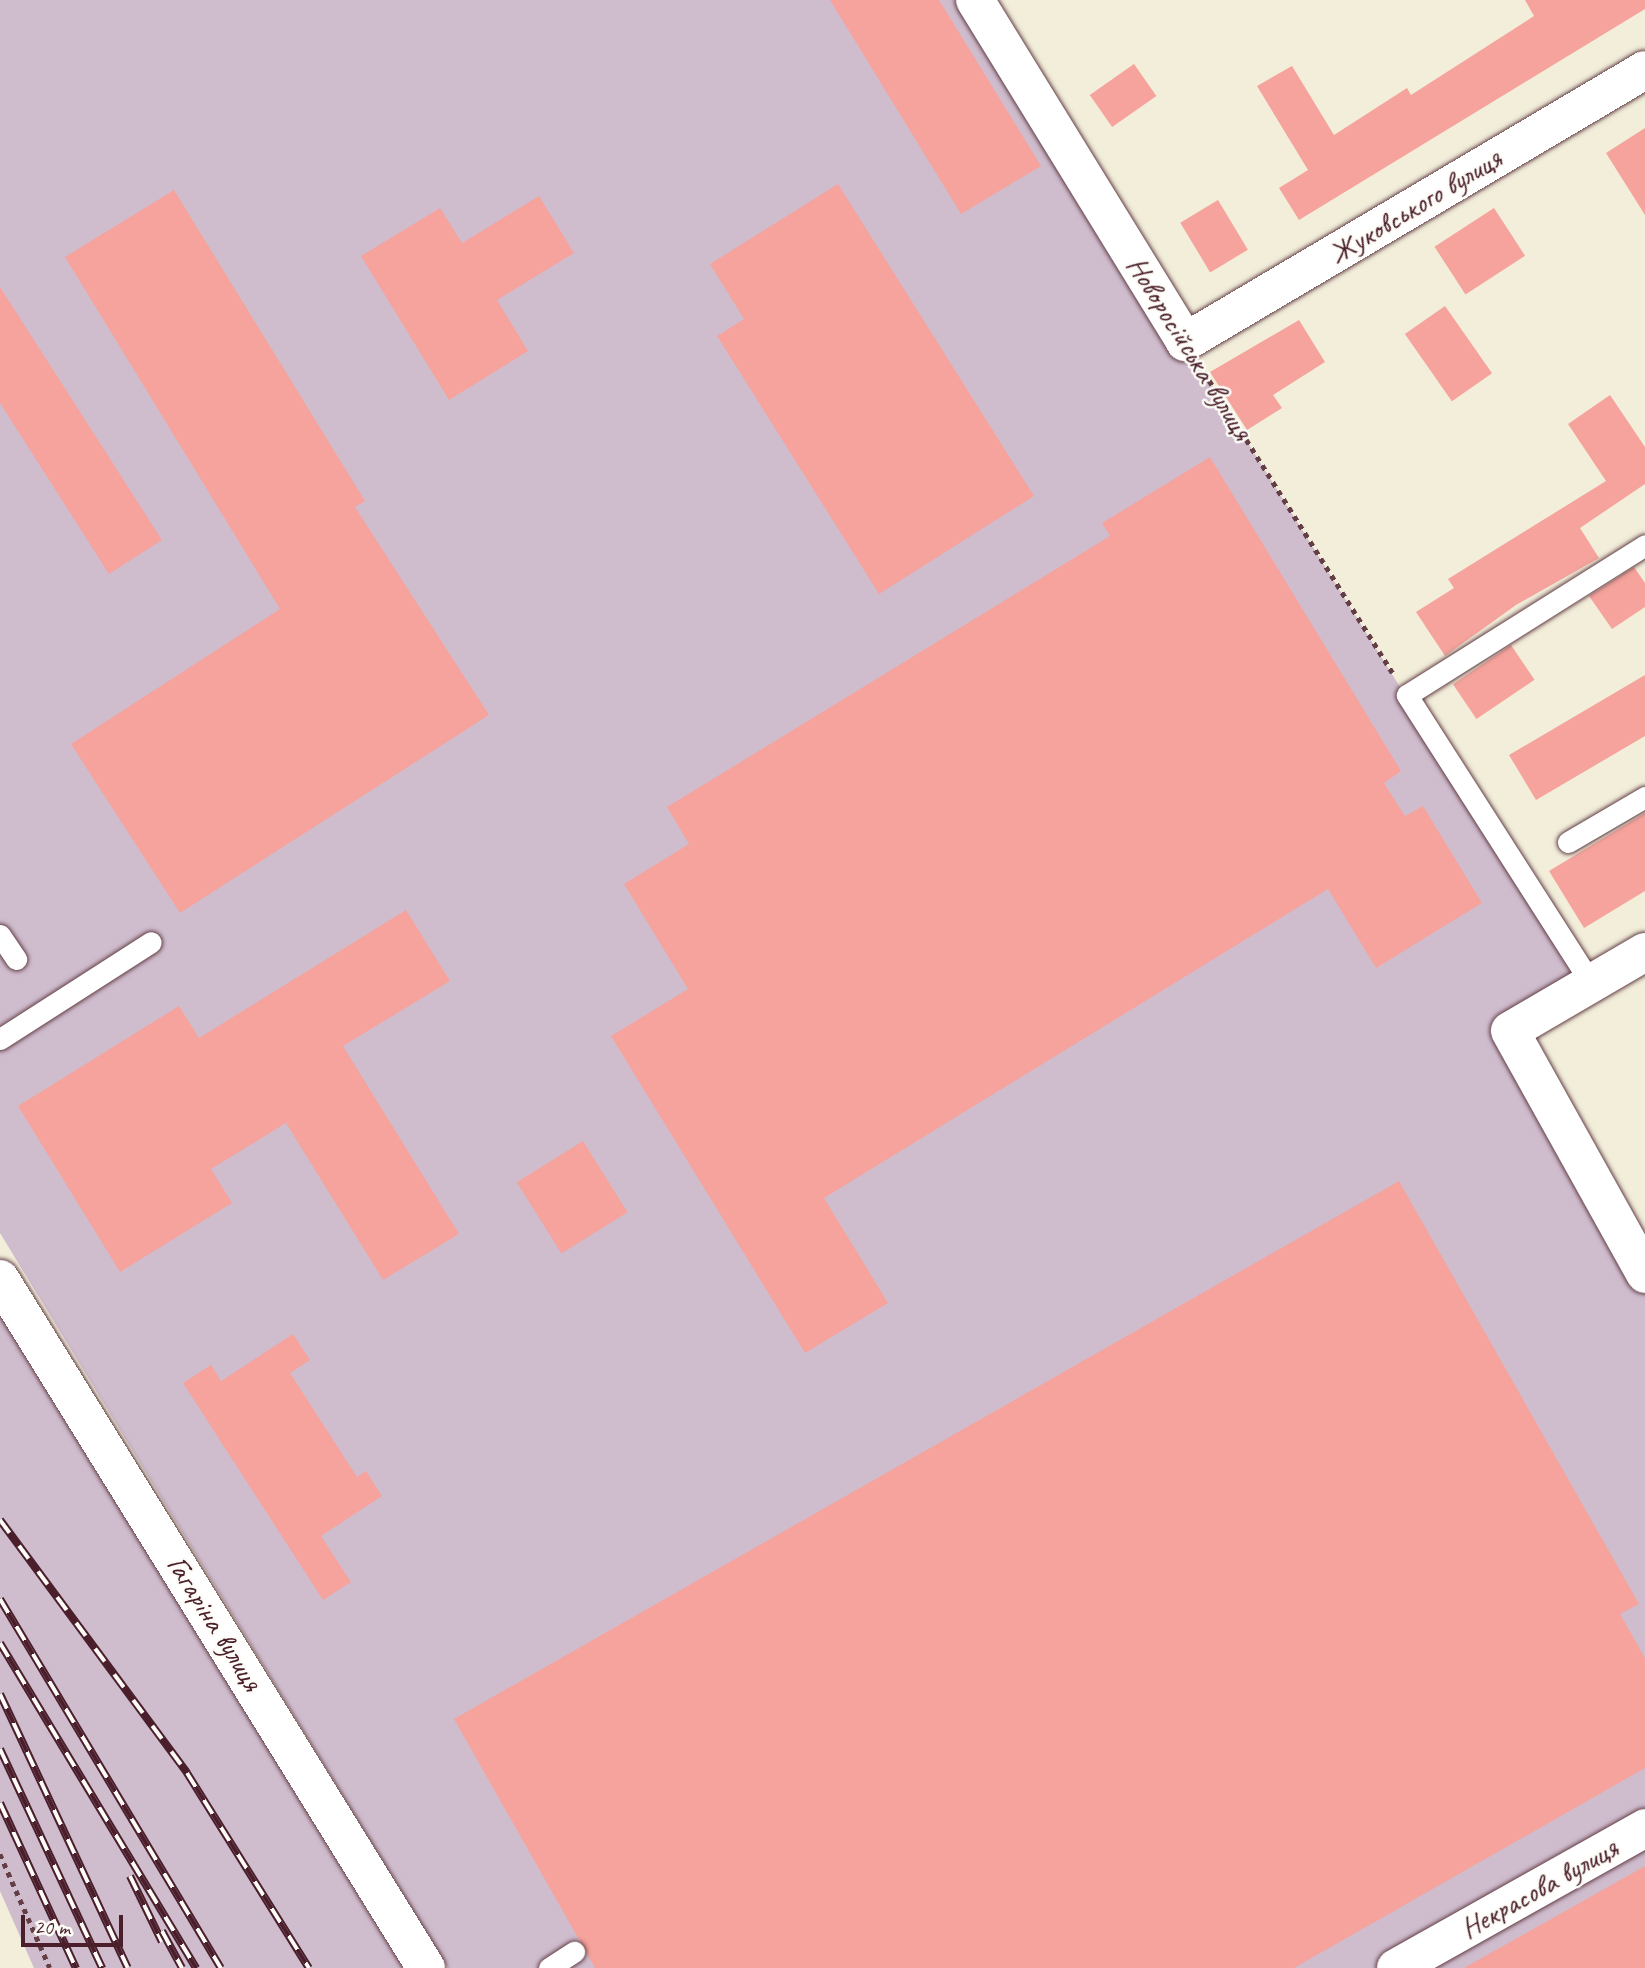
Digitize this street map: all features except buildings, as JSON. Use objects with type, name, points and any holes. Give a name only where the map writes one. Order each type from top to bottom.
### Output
[{"type":"street","name":"Новоросійська вулиця","points":[[975,0],[1185,342]]},
{"type":"street","name":"Жуковського вулиця","points":[[1185,342],[1645,70]]},
{"type":"street","points":[[1645,951],[1510,1031],[1645,1274]]},
{"type":"street","name":"Гагаріна вулиця","points":[[0,1279],[426,1968]]},
{"type":"street","name":"Некрасова вулиця","points":[[1396,1968],[1645,1828]]},
{"type":"lane","points":[[1591,983],[1406,695],[1645,545]]},
{"type":"lane","points":[[1568,842],[1645,797]]},
{"type":"lane","points":[[0,935],[16,959]]},
{"type":"lane","points":[[0,1040],[151,942]]},
{"type":"lane","points":[[549,1968],[574,1952]]},
{"type":"path","name":"Новоросійська вулиця","points":[[1185,342],[1406,695]]},
{"type":"path","points":[[0,1854],[50,1968]]},
{"type":"shaded area","points":[[0,0],[972,0],[1405,695],[1591,983],[1508,1031],[1645,1277],[1645,1968],[448,1968],[0,1233]]},
{"type":"shaded area","points":[[0,1313],[406,1968],[34,1968],[0,1891]]},
{"type":"railway","points":[[0,1520],[187,1773],[309,1968]]},
{"type":"railway","points":[[0,1599],[221,1968]]},
{"type":"railway","points":[[0,1643],[196,1968]]},
{"type":"railway","points":[[0,1694],[128,1968]]},
{"type":"railway","points":[[0,1749],[102,1968]]},
{"type":"railway","points":[[0,1803],[76,1968]]},
{"type":"railway","points":[[130,1876],[162,1942]]},
{"type":"railway","points":[[162,1931],[182,1968]]}]
